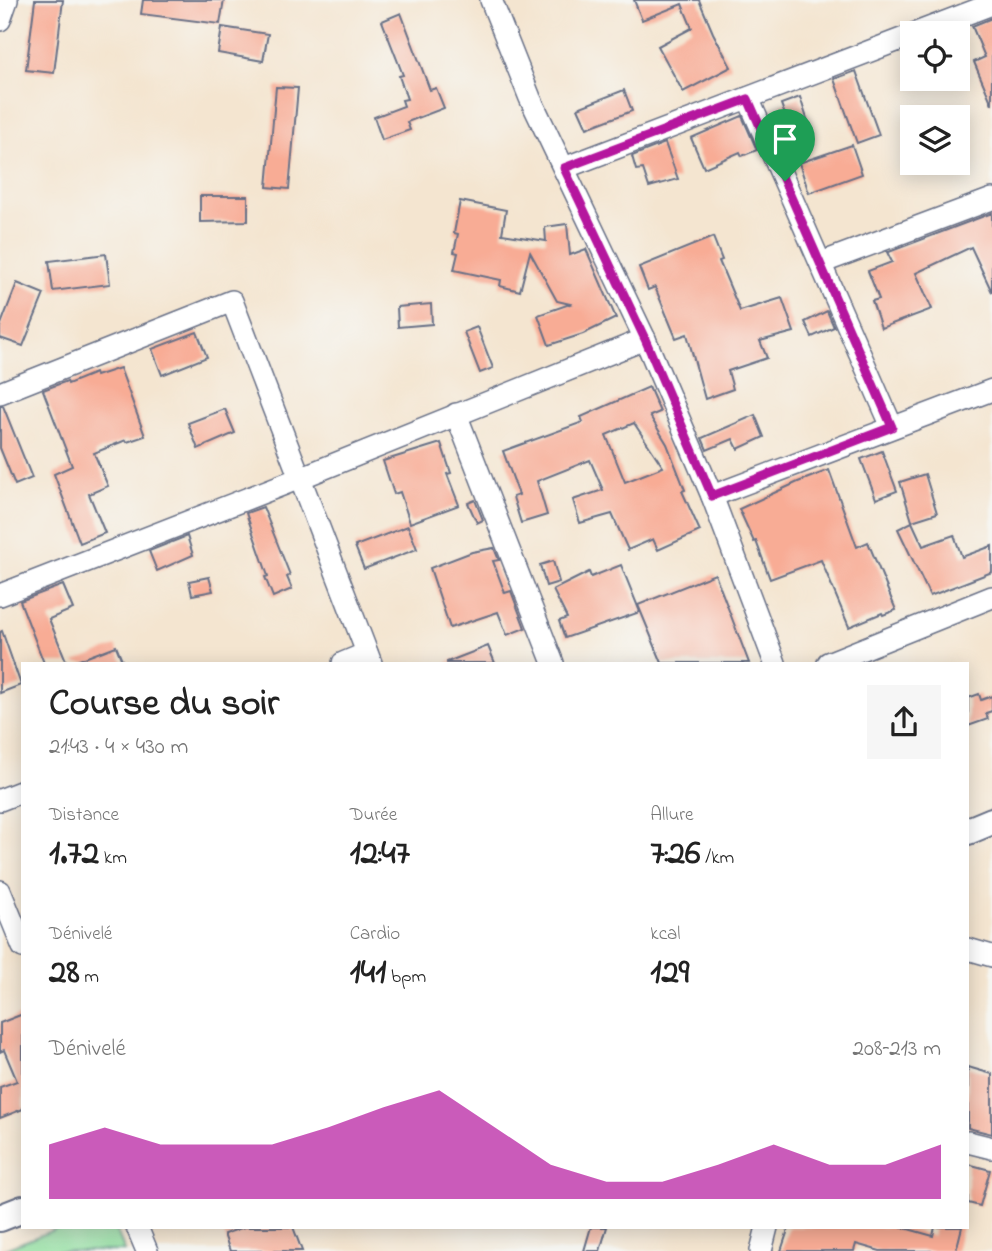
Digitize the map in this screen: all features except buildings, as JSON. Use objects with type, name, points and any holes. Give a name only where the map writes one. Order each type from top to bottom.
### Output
[{"type":"street","points":[[0,20],[7,0]]},
{"type":"street","points":[[491,0],[530,98],[645,339],[712,496],[775,662]]},
{"type":"street","points":[[948,21],[992,4]]},
{"type":"street","points":[[564,168],[900,39]]},
{"type":"street","points":[[748,99],[892,427]]},
{"type":"street","points":[[821,263],[992,199]]},
{"type":"street","points":[[0,393],[232,301],[369,658],[348,662]]},
{"type":"street","points":[[0,595],[645,339]]},
{"type":"street","points":[[712,496],[992,390]]},
{"type":"street","points":[[456,414],[553,662]]},
{"type":"street","points":[[830,662],[992,597]]},
{"type":"street","points":[[0,800],[21,792]]},
{"type":"street","points":[[969,831],[992,821]]},
{"type":"street","points":[[0,891],[21,942]]},
{"type":"street","points":[[969,949],[992,956]]},
{"type":"street","points":[[969,1142],[992,1148]]},
{"type":"street","points":[[0,1218],[21,1210]]},
{"type":"street","points":[[138,1229],[147,1251]]},
{"type":"street","points":[[761,1251],[766,1229]]},
{"type":"green space","points":[[56,1229],[116,1229],[125,1251],[0,1251]]},
{"type":"route","points":[[748,99],[785,181],[892,427],[712,496],[645,339],[564,168],[748,99]]}]
